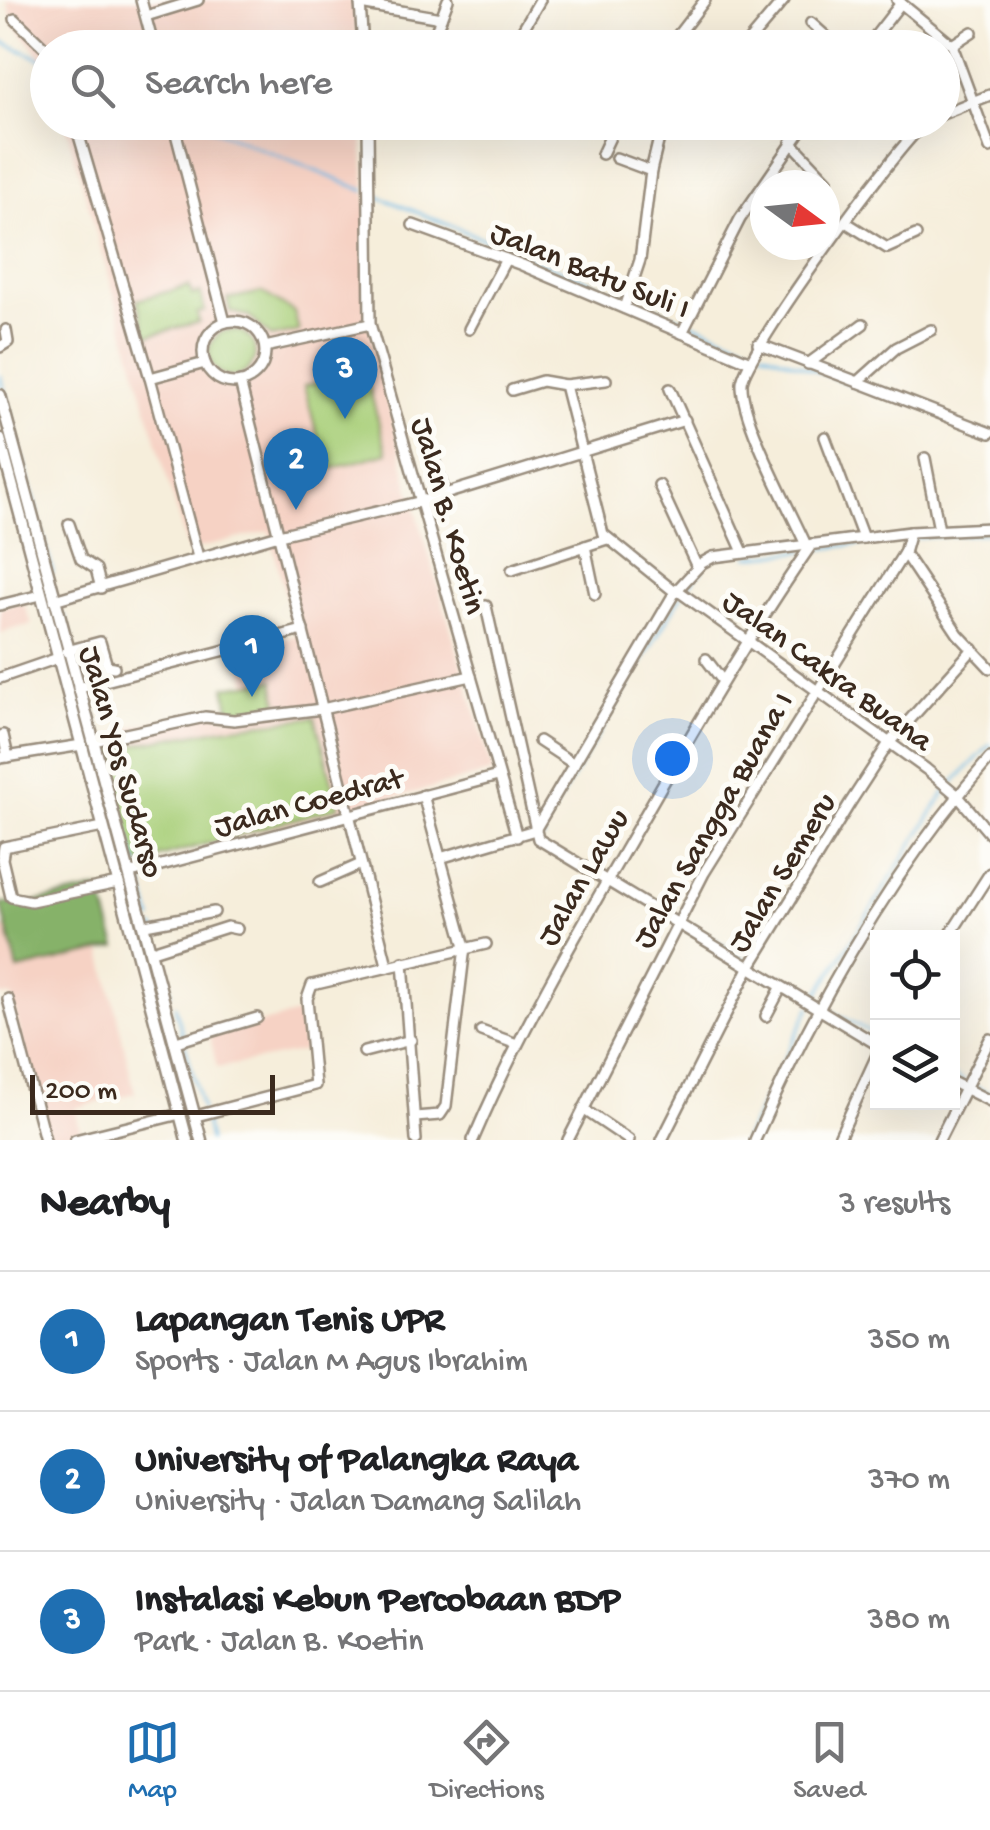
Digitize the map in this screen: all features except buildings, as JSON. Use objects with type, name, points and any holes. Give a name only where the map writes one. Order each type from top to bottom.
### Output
[{"type":"main road","name":"Jalan Yos Sudarso","points":[[0,395],[58,599],[63,655],[78,688],[103,827],[187,1140]]},
{"type":"main road","name":"Jalan Yos Sudarso","points":[[0,439],[42,594],[131,873],[201,1140]]},
{"type":"main road","points":[[152,1006],[165,1002]]},
{"type":"street","points":[[142,0],[150,30]]},
{"type":"street","points":[[146,16],[198,0]]},
{"type":"street","points":[[437,30],[448,0]]},
{"type":"street","points":[[522,30],[540,0]]},
{"type":"street","points":[[682,30],[705,0]]},
{"type":"street","points":[[758,30],[784,0]]},
{"type":"street","points":[[362,30],[360,2],[441,18]]},
{"type":"street","points":[[879,30],[899,2],[933,30]]},
{"type":"street","points":[[15,19],[30,34]]},
{"type":"street","points":[[812,24],[819,30]]},
{"type":"street","points":[[960,40],[972,32]]},
{"type":"street","points":[[960,63],[976,98],[990,148]]},
{"type":"street","points":[[960,106],[990,95]]},
{"type":"street","points":[[80,140],[198,557]]},
{"type":"street","points":[[178,140],[225,322]]},
{"type":"street","name":"Jalan B. Koetin","points":[[369,140],[370,324],[516,837]]},
{"type":"street","points":[[602,154],[609,140]]},
{"type":"street","points":[[628,300],[640,260],[659,140]]},
{"type":"street","points":[[809,545],[747,407],[742,387],[757,345],[912,140]]},
{"type":"street","points":[[684,328],[764,180],[792,142],[817,170]]},
{"type":"street","points":[[616,158],[651,171]]},
{"type":"street","points":[[847,223],[887,248],[916,234]]},
{"type":"street","name":"Jalan Batu Suli I","points":[[413,225],[628,300],[749,360]]},
{"type":"street","points":[[469,329],[506,258]]},
{"type":"street","points":[[225,322],[248,324],[265,347],[259,369],[240,382],[219,379],[205,362],[205,340],[225,322]]},
{"type":"street","points":[[265,347],[370,324]]},
{"type":"street","points":[[808,364],[864,324]]},
{"type":"street","points":[[0,347],[8,342],[6,330]]},
{"type":"street","points":[[858,382],[896,348],[931,330]]},
{"type":"street","points":[[757,345],[990,433]]},
{"type":"street","points":[[150,378],[205,362]]},
{"type":"street","points":[[512,390],[542,381],[566,387],[606,380]]},
{"type":"street","points":[[240,382],[387,965]]},
{"type":"street","points":[[512,570],[607,539],[566,387]]},
{"type":"street","points":[[670,390],[743,552]]},
{"type":"street","points":[[58,599],[279,535],[420,502],[684,420]]},
{"type":"street","points":[[825,436],[863,538]]},
{"type":"street","points":[[434,457],[444,494]]},
{"type":"street","points":[[926,458],[940,530]]},
{"type":"street","points":[[659,484],[697,567]]},
{"type":"street","points":[[69,524],[77,551],[96,569],[101,588]]},
{"type":"street","points":[[440,858],[535,830],[676,591],[697,567],[713,557],[910,532],[990,528]]},
{"type":"street","name":"Jalan Sangga Buana I","points":[[568,1140],[676,923],[816,690],[904,553],[910,532]]},
{"type":"street","name":"Jalan Cakra Buana","points":[[607,539],[957,795],[990,834]]},
{"type":"street","name":"Jalan Lawu","points":[[473,1140],[517,1044],[606,882],[746,638],[809,545]]},
{"type":"street","points":[[585,546],[595,594]]},
{"type":"street","points":[[904,553],[990,668]]},
{"type":"street","points":[[0,605],[42,594]]},
{"type":"street","points":[[486,606],[535,830],[542,844],[870,1040]]},
{"type":"street","points":[[97,630],[107,666],[114,667]]},
{"type":"street","points":[[78,688],[303,630]]},
{"type":"street","points":[[0,678],[100,642]]},
{"type":"street","name":"Jalan Semeru","points":[[662,1140],[749,968],[889,743],[973,650]]},
{"type":"street","points":[[706,659],[722,680]]},
{"type":"street","points":[[3,735],[4,757],[205,717],[234,720],[322,708],[471,676]]},
{"type":"street","points":[[539,742],[574,764]]},
{"type":"street","points":[[755,1140],[816,1010],[957,795],[990,758]]},
{"type":"street","name":"Jalan Coedrat","points":[[131,873],[498,776]]},
{"type":"street","points":[[415,1117],[440,1115],[446,1106],[465,946],[423,795]]},
{"type":"street","points":[[103,827],[4,847],[2,859],[12,897],[31,901],[118,883]]},
{"type":"street","points":[[320,882],[361,864]]},
{"type":"street","points":[[953,930],[990,873]]},
{"type":"street","points":[[145,924],[187,920],[214,912]]},
{"type":"street","points":[[152,950],[226,927],[236,929]]},
{"type":"street","points":[[196,1116],[311,1089],[317,1079],[309,990],[316,983],[486,944]]},
{"type":"street","points":[[404,962],[416,1140]]},
{"type":"street","points":[[766,1016],[781,988]]},
{"type":"street","points":[[8,1000],[45,1140]]},
{"type":"street","points":[[176,1042],[257,1018]]},
{"type":"street","points":[[481,1031],[517,1044]]},
{"type":"street","points":[[939,1140],[990,1039]]},
{"type":"street","points":[[364,1052],[412,1040]]},
{"type":"street","points":[[838,1140],[870,1070]]},
{"type":"street","points":[[960,1086],[990,1100]]},
{"type":"street","points":[[583,1109],[629,1140]]},
{"type":"street","points":[[75,1140],[180,1114]]},
{"type":"shaded area","points":[[7,0],[354,0],[356,30],[30,30],[30,43],[13,23]]},
{"type":"shaded area","points":[[70,140],[362,140],[367,211],[365,311],[410,490],[493,772],[151,860],[118,730],[205,711],[228,718],[279,711],[274,681],[247,684],[239,649],[296,636],[269,531],[188,551]]},
{"type":"shaded area","points":[[23,602],[32,624],[0,633],[0,608]]},
{"type":"shaded area","points":[[7,928],[19,970],[102,952],[135,1093],[75,1108],[80,1131],[47,1140],[11,996],[0,996],[0,929]]},
{"type":"shaded area","points":[[298,1014],[304,1051],[217,1068],[210,1036]]},
{"type":"green space","points":[[189,286],[192,295],[200,293],[205,311],[197,313],[199,322],[147,336],[137,300]]},
{"type":"green space","points":[[262,292],[294,312],[299,331],[271,337],[249,316],[230,312],[227,299]]},
{"type":"green space","points":[[232,330],[248,337],[255,353],[248,369],[232,376],[216,369],[209,353],[216,337]]},
{"type":"green space","points":[[365,372],[387,453],[327,470],[304,386]]},
{"type":"green space","points":[[274,680],[279,708],[230,714],[225,687]]},
{"type":"green space","points":[[315,717],[339,807],[131,865],[100,751],[224,728]]},
{"type":"green space","points":[[100,889],[117,947],[18,970],[1,903],[25,904]]},
{"type":"waterway","points":[[0,41],[30,54]]},
{"type":"waterway","points":[[239,140],[365,191]]},
{"type":"waterway","points":[[372,194],[625,296]]},
{"type":"waterway","points":[[632,299],[685,320]]},
{"type":"waterway","points":[[692,323],[755,348]]},
{"type":"waterway","points":[[762,351],[862,388]]},
{"type":"waterway","points":[[0,376],[53,573]]},
{"type":"waterway","points":[[912,538],[990,533]]},
{"type":"waterway","points":[[812,550],[904,538]]},
{"type":"waterway","points":[[748,557],[804,551]]},
{"type":"waterway","points":[[685,589],[703,569]]},
{"type":"waterway","points":[[544,838],[541,830],[681,596]]},
{"type":"waterway","points":[[64,615],[73,645]]},
{"type":"waterway","points":[[76,653],[85,684]]},
{"type":"waterway","points":[[87,691],[100,737]]},
{"type":"waterway","points":[[102,744],[138,866]]},
{"type":"waterway","points":[[951,785],[990,745]]},
{"type":"waterway","points":[[814,1000],[946,791]]},
{"type":"waterway","points":[[140,874],[152,919]]},
{"type":"waterway","points":[[637,894],[677,917]]},
{"type":"waterway","points":[[684,921],[750,962]]},
{"type":"waterway","points":[[154,927],[158,944]]},
{"type":"waterway","points":[[160,951],[171,993]]},
{"type":"waterway","points":[[175,1006],[183,1037]]},
{"type":"waterway","points":[[744,1140],[810,1007]]},
{"type":"waterway","points":[[829,1010],[870,1032]]},
{"type":"waterway","points":[[185,1045],[202,1109]]},
{"type":"waterway","points":[[960,1079],[964,1081]]},
{"type":"waterway","points":[[972,1085],[990,1094]]},
{"type":"waterway","points":[[204,1117],[209,1140]]},
{"type":"place","name":"Instalasi Kebun Percobaan BDP","points":[[345,419]]},
{"type":"place","name":"University of Palangka Raya","points":[[296,510]]},
{"type":"place","name":"Lapangan Tenis UPR","points":[[252,697]]}]
